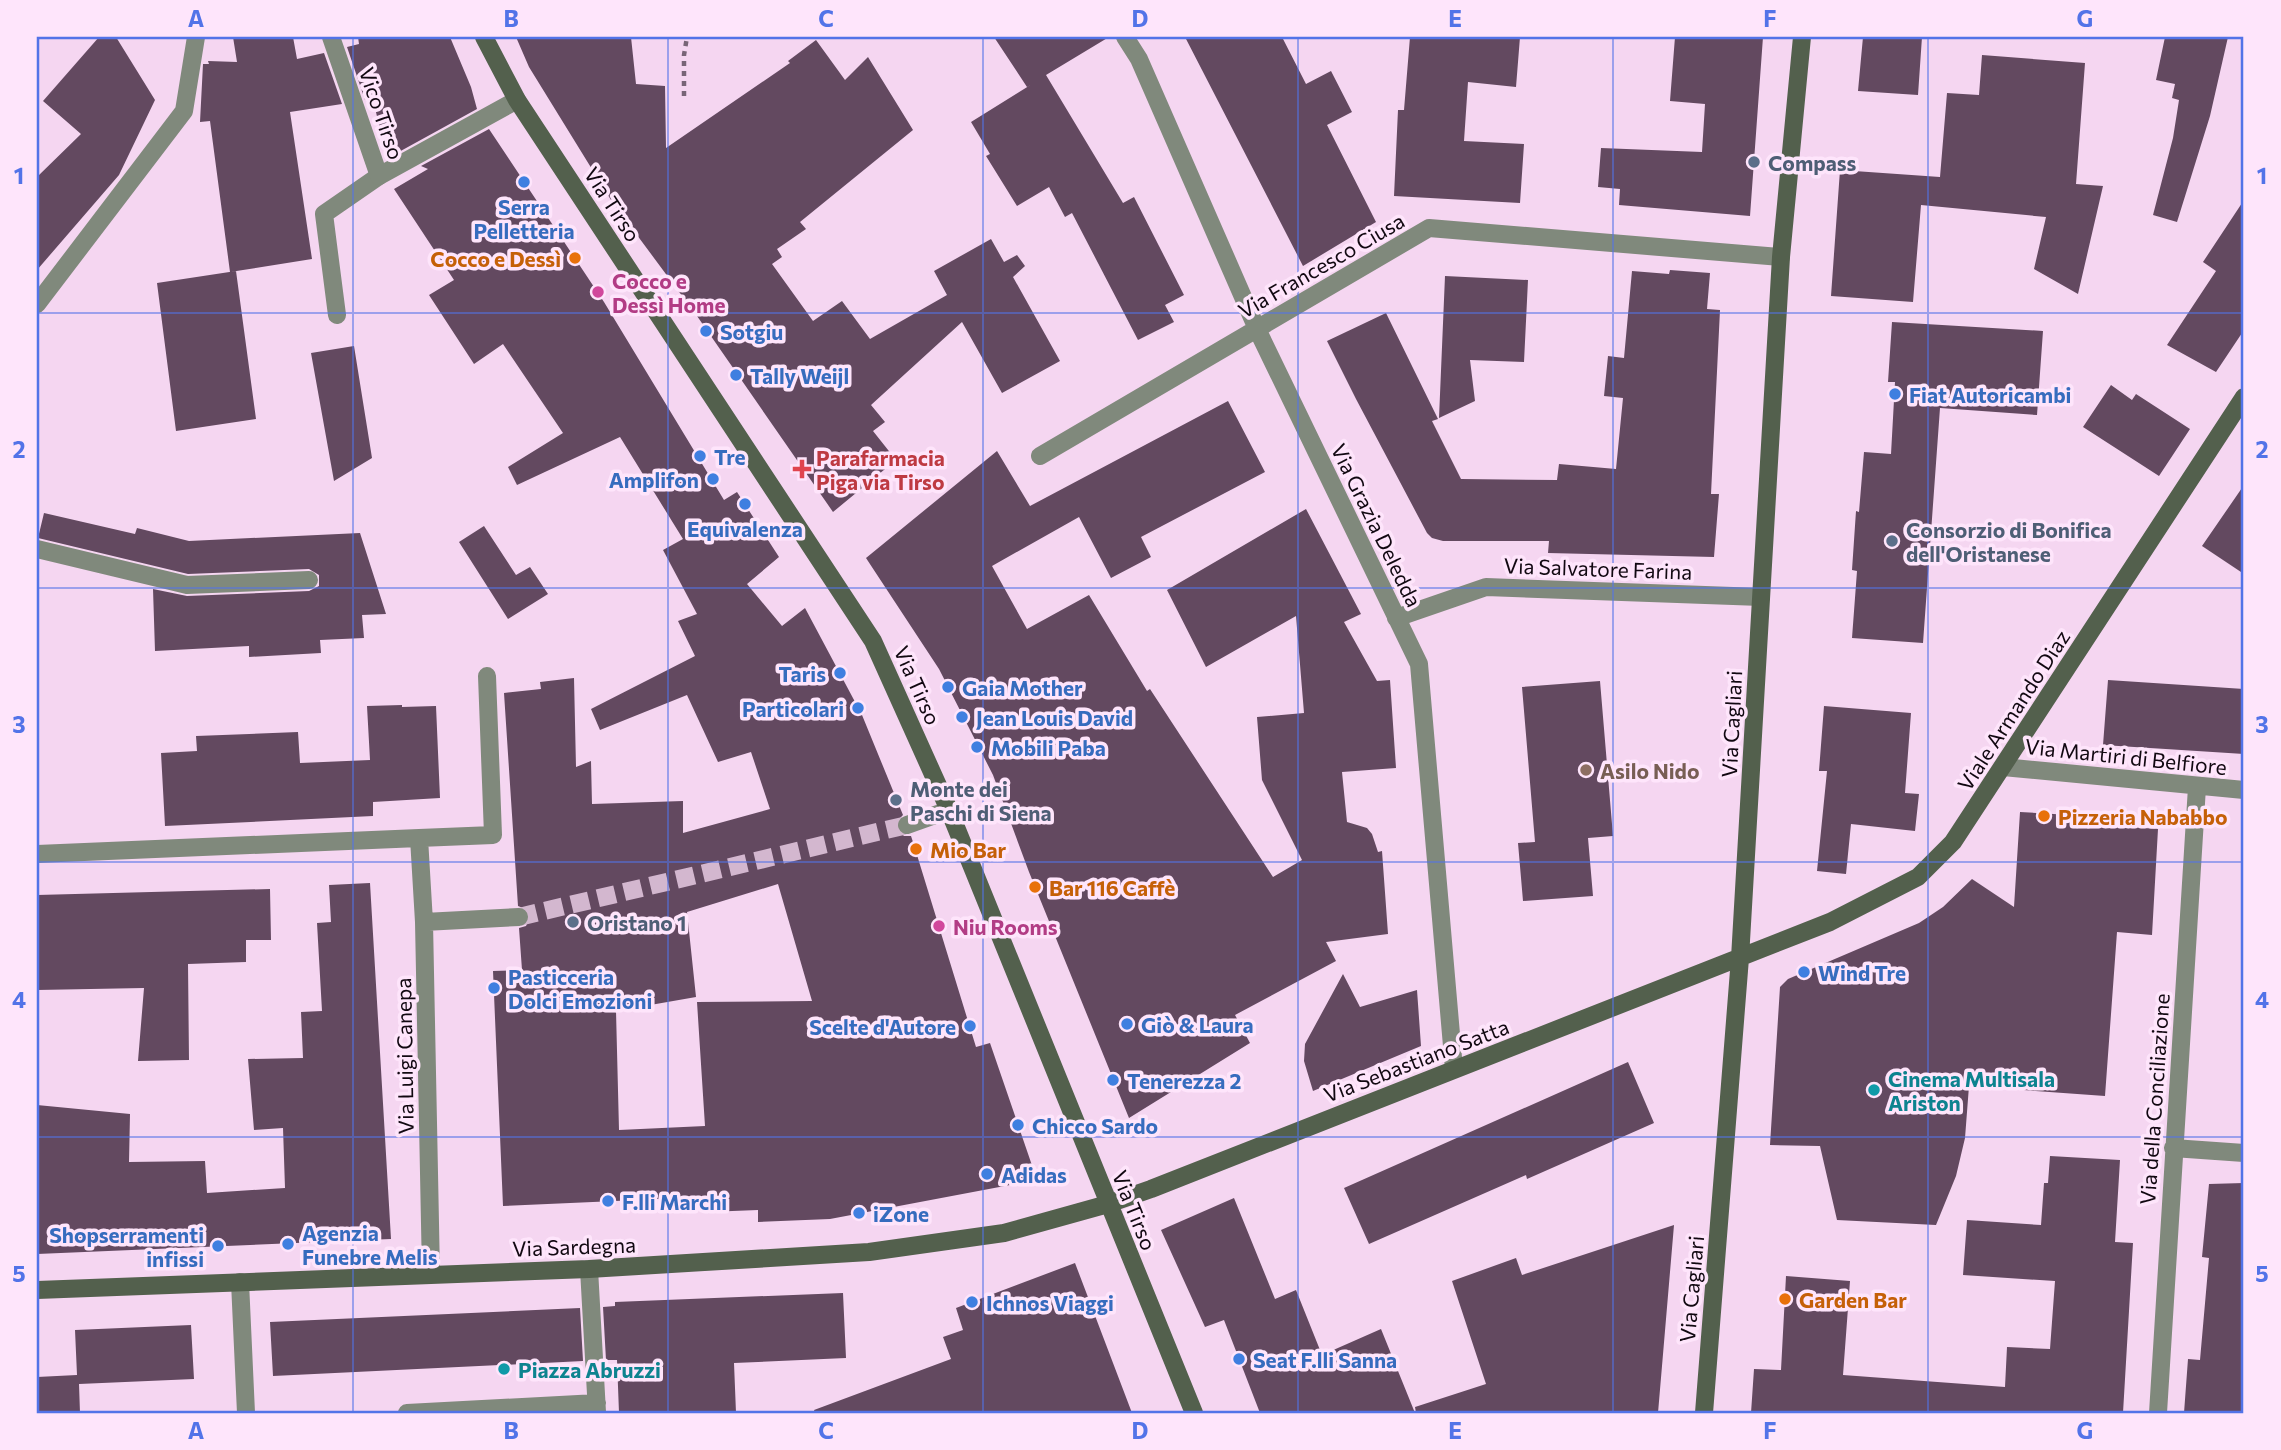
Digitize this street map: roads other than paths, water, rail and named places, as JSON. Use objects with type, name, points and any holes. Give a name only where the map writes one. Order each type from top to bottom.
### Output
[{"type":"street","points":[[37,304],[184,111],[196,37]]},
{"type":"street","name":"Vico Tirso","points":[[331,37],[379,176],[517,100]]},
{"type":"street","name":"Via Tirso","points":[[484,37],[517,100],[873,641],[949,810],[1194,1413]]},
{"type":"street","name":"Via Grazia Deledda","points":[[1125,37],[1139,59],[1257,329],[1419,664],[1454,1069]]},
{"type":"street","name":"Via Cagliari","points":[[1704,1413],[1740,958],[1780,257],[1802,37]]},
{"type":"street","points":[[337,315],[324,214],[379,176]]},
{"type":"street","name":"Via Francesco Ciusa","points":[[1040,456],[1429,228],[1780,257]]},
{"type":"street","name":"Viale Armando Diaz","points":[[1740,958],[1830,922],[1918,877],[1953,842],[2244,397]]},
{"type":"street","points":[[37,549],[187,585],[309,580]]},
{"type":"street","name":"Via Salvatore Farina","points":[[1396,618],[1486,587],[1761,597]]},
{"type":"street","points":[[37,854],[492,835],[487,676]]},
{"type":"street","name":"Via Martiri di Belfiore","points":[[2003,767],[2244,790]]},
{"type":"street","name":"Via della Conciliazione","points":[[2158,1413],[2197,787]]},
{"type":"street","points":[[907,825],[949,810]]},
{"type":"street","name":"Via Luigi Canepa","points":[[419,838],[424,922],[431,1273]]},
{"type":"street","points":[[424,922],[519,917]]},
{"type":"street","name":"Via Sebastiano Satta","points":[[1108,1204],[1740,958]]},
{"type":"street","points":[[2173,1148],[2244,1153]]},
{"type":"street","name":"Via Sardegna","points":[[37,1290],[589,1269],[869,1252],[1004,1233],[1108,1204]]},
{"type":"street","points":[[407,1413],[597,1408],[589,1269]]},
{"type":"street","points":[[240,1282],[246,1413]]},
{"type":"tunnel","points":[[519,917],[907,825]]},
{"type":"place","name":"Compass","points":[[1754,162]]},
{"type":"place","name":"Serra Pelletteria","points":[[524,182]]},
{"type":"place","name":"Cocco e Dessì","points":[[575,258]]},
{"type":"place","name":"Cocco e Dessì Home","points":[[598,292]]},
{"type":"place","name":"Sotgiu","points":[[706,331]]},
{"type":"place","name":"Tally Weijl","points":[[736,375]]},
{"type":"place","name":"Fiat Autoricambi","points":[[1895,394]]},
{"type":"place","name":"Tre","points":[[700,456]]},
{"type":"place","name":"Parafarmacia Piga via Tirso","points":[[802,469]]},
{"type":"place","name":"Amplifon","points":[[713,479]]},
{"type":"place","name":"Equivalenza","points":[[745,504]]},
{"type":"place","name":"Consorzio di Bonifica dell'Oristanese","points":[[1892,541]]},
{"type":"place","name":"Taris","points":[[840,673]]},
{"type":"place","name":"Gaia Mother","points":[[948,687]]},
{"type":"place","name":"Particolari","points":[[858,708]]},
{"type":"place","name":"Jean Louis David","points":[[962,717]]},
{"type":"place","name":"Mobili Paba","points":[[977,747]]},
{"type":"place","name":"Asilo Nido","points":[[1586,770]]},
{"type":"place","name":"Monte dei Paschi di Siena","points":[[896,800]]},
{"type":"place","name":"Pizzeria Nababbo","points":[[2044,816]]},
{"type":"place","name":"Mio Bar","points":[[916,849]]},
{"type":"place","name":"Bar 116 Caffè","points":[[1035,887]]},
{"type":"place","name":"Oristano 1","points":[[573,922]]},
{"type":"place","name":"Niu Rooms","points":[[939,926]]},
{"type":"place","name":"Wind Tre","points":[[1804,972]]},
{"type":"place","name":"Pasticceria Dolci Emozioni","points":[[494,988]]},
{"type":"place","name":"Giò & Laura","points":[[1127,1024]]},
{"type":"place","name":"Scelte d'Autore","points":[[970,1026]]},
{"type":"place","name":"Tenerezza 2","points":[[1113,1080]]},
{"type":"place","name":"Cinema Multisala Ariston","points":[[1874,1090]]},
{"type":"place","name":"Chicco Sardo","points":[[1018,1125]]},
{"type":"place","name":"Adidas","points":[[987,1174]]},
{"type":"place","name":"F.lli Marchi","points":[[608,1201]]},
{"type":"place","name":"iZone","points":[[859,1213]]},
{"type":"place","name":"Agenzia Funebre Melis","points":[[288,1244]]},
{"type":"place","name":"Shopserramenti infissi","points":[[218,1246]]},
{"type":"place","name":"Garden Bar","points":[[1785,1299]]},
{"type":"place","name":"Ichnos Viaggi","points":[[972,1302]]},
{"type":"place","name":"Seat F.lli Sanna","points":[[1239,1359]]},
{"type":"place","name":"Piazza Abruzzi","points":[[504,1369]]}]
